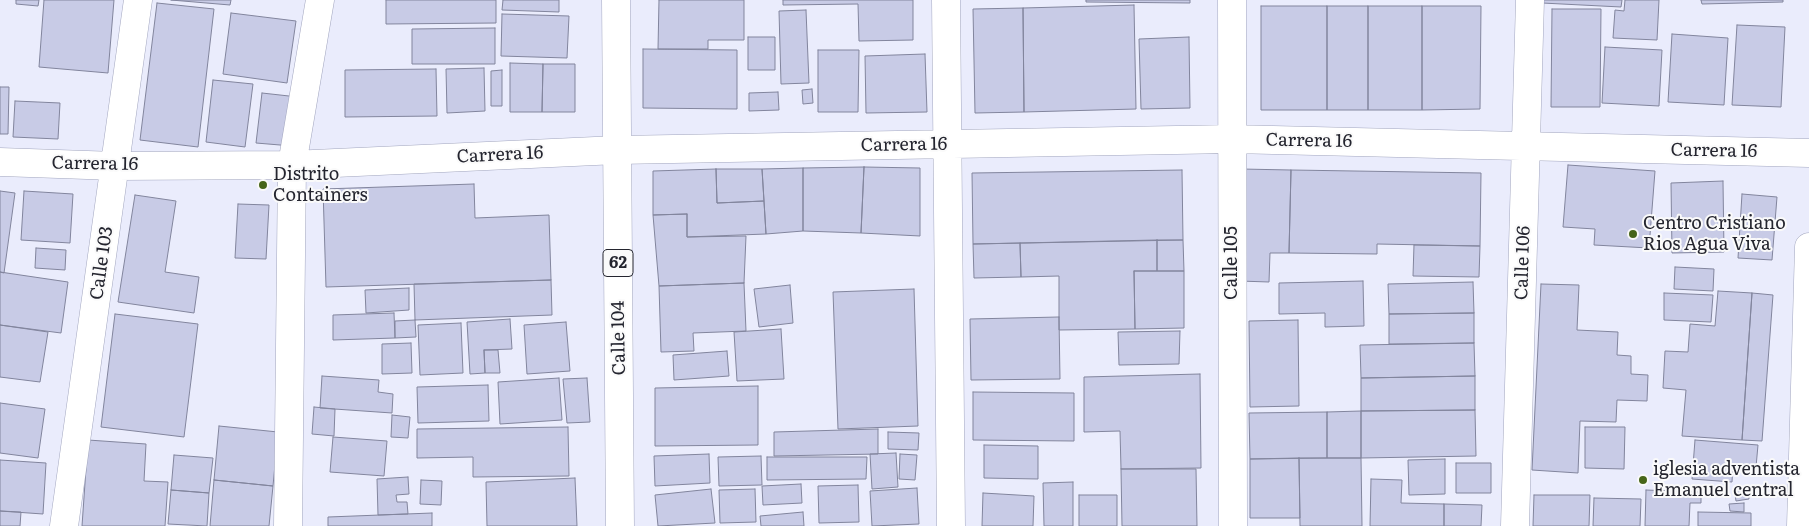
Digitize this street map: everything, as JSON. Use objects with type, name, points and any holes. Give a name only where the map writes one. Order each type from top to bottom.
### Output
[{"type":"street","name":"Calle 103","points":[[64,526],[138,0]]},
{"type":"street","points":[[288,526],[292,164],[320,0]]},
{"type":"street","name":"Calle 104","points":[[616,0],[620,526]]},
{"type":"street","points":[[946,0],[951,526]]},
{"type":"street","name":"Calle 105","points":[[1232,0],[1233,526]]},
{"type":"street","name":"Calle 106","points":[[1515,526],[1530,0]]},
{"type":"street","name":"Carrera 16","points":[[0,162],[116,166],[292,164],[617,150],[1232,139],[1809,153]]},
{"type":"street","points":[[1801,526],[1809,247]]},
{"type":"building","points":[[16,0],[39,0],[38,6],[16,4]]},
{"type":"building","points":[[44,0],[114,0],[108,73],[39,67]]},
{"type":"building","points":[[171,0],[231,0],[230,5]]},
{"type":"building","points":[[386,0],[496,0],[496,23],[386,24]]},
{"type":"building","points":[[503,0],[559,0],[559,12],[502,10]]},
{"type":"building","points":[[659,0],[744,0],[744,40],[708,40],[708,49],[658,49]]},
{"type":"building","points":[[783,0],[913,0],[913,40],[859,41],[858,4],[783,5]]},
{"type":"building","points":[[1086,0],[1190,0],[1190,3],[1086,2]]},
{"type":"building","points":[[1542,0],[1622,0],[1621,7],[1542,3]]},
{"type":"building","points":[[1625,0],[1659,0],[1657,40],[1613,38],[1615,10],[1624,11]]},
{"type":"building","points":[[1701,0],[1783,0],[1783,2],[1702,4]]},
{"type":"building","points":[[157,3],[214,9],[198,147],[140,140]]},
{"type":"building","points":[[1134,5],[1136,109],[1024,112],[1023,8]]},
{"type":"building","points":[[1261,6],[1327,6],[1327,110],[1261,110]]},
{"type":"building","points":[[1327,6],[1368,6],[1368,110],[1327,110]]},
{"type":"building","points":[[1368,6],[1422,6],[1422,110],[1368,110]]},
{"type":"building","points":[[1422,6],[1481,6],[1480,109],[1422,110]]},
{"type":"building","points":[[1023,8],[1024,112],[975,113],[973,9]]},
{"type":"building","points":[[1552,9],[1601,9],[1600,107],[1551,107]]},
{"type":"building","points":[[806,10],[809,83],[781,84],[779,11]]},
{"type":"building","points":[[231,13],[296,21],[287,83],[223,74]]},
{"type":"building","points":[[502,14],[569,16],[567,58],[501,56]]},
{"type":"building","points":[[1737,25],[1785,27],[1781,107],[1732,105]]},
{"type":"building","points":[[495,28],[495,64],[412,64],[412,29]]},
{"type":"building","points":[[1672,34],[1728,38],[1724,105],[1668,102]]},
{"type":"building","points":[[748,37],[775,37],[775,70],[748,70]]},
{"type":"building","points":[[1189,37],[1190,108],[1141,109],[1139,39]]},
{"type":"building","points":[[1605,47],[1662,50],[1659,106],[1602,103]]},
{"type":"building","points":[[643,49],[737,50],[737,109],[643,108]]},
{"type":"building","points":[[818,50],[859,50],[858,112],[818,112]]},
{"type":"building","points":[[925,54],[927,112],[866,113],[865,56]]},
{"type":"building","points":[[510,63],[543,64],[542,112],[510,112]]},
{"type":"building","points":[[543,64],[575,64],[575,112],[542,112]]},
{"type":"building","points":[[484,68],[485,111],[447,113],[446,69]]},
{"type":"building","points":[[436,69],[437,116],[345,117],[345,70]]},
{"type":"building","points":[[502,70],[502,106],[491,106],[491,71]]},
{"type":"building","points":[[213,80],[253,84],[245,147],[206,142]]},
{"type":"building","points":[[0,87],[9,87],[8,134],[0,134]]},
{"type":"building","points":[[812,89],[813,103],[803,104],[802,90]]},
{"type":"building","points":[[778,92],[779,110],[749,111],[749,93]]},
{"type":"building","points":[[262,93],[298,97],[292,146],[256,143]]},
{"type":"building","points":[[15,101],[60,103],[58,139],[13,137]]},
{"type":"building","points":[[1568,165],[1655,171],[1649,248],[1594,245],[1595,229],[1563,227]]},
{"type":"building","points":[[864,167],[920,168],[920,236],[861,233]]},
{"type":"building","points":[[864,167],[861,233],[803,231],[803,168]]},
{"type":"building","points":[[803,168],[803,231],[766,234],[762,169]]},
{"type":"building","points":[[716,169],[762,169],[764,201],[717,203]]},
{"type":"building","points":[[716,169],[717,203],[764,201],[766,234],[687,237],[687,214],[653,215],[653,171]]},
{"type":"building","points":[[1241,169],[1291,170],[1289,253],[1270,253],[1269,282],[1239,281]]},
{"type":"building","points":[[1182,170],[1183,240],[973,244],[972,173]]},
{"type":"building","points":[[1291,170],[1481,173],[1480,246],[1377,244],[1377,254],[1289,253]]},
{"type":"building","points":[[1723,181],[1724,252],[1672,253],[1671,183]]},
{"type":"building","points":[[474,184],[475,218],[549,215],[551,280],[326,287],[323,189]]},
{"type":"building","points":[[0,191],[15,193],[4,273],[0,272]]},
{"type":"building","points":[[24,191],[73,194],[70,243],[21,240]]},
{"type":"building","points":[[1742,194],[1777,197],[1772,260],[1738,258]]},
{"type":"building","points":[[135,195],[176,201],[165,272],[199,277],[194,313],[118,302]]},
{"type":"building","points":[[238,204],[269,205],[266,259],[235,258]]},
{"type":"building","points":[[687,214],[687,237],[746,236],[744,283],[659,286],[653,215]]},
{"type":"building","points":[[1157,240],[1183,240],[1184,271],[1157,271]]},
{"type":"building","points":[[1157,240],[1157,271],[1134,271],[1135,329],[1059,330],[1059,276],[1021,277],[1020,243]]},
{"type":"building","points":[[1020,243],[1021,277],[974,278],[973,244]]},
{"type":"building","points":[[1414,245],[1480,246],[1479,277],[1413,276]]},
{"type":"building","points":[[36,248],[66,250],[65,270],[35,268]]},
{"type":"building","points":[[1675,267],[1714,269],[1713,291],[1674,289]]},
{"type":"building","points":[[1134,271],[1184,271],[1184,328],[1135,329]]},
{"type":"building","points":[[0,272],[68,282],[61,333],[0,325]]},
{"type":"building","points":[[551,280],[552,315],[415,320],[414,284]]},
{"type":"building","points":[[1363,281],[1364,326],[1325,327],[1325,313],[1279,314],[1279,283]]},
{"type":"building","points":[[1473,282],[1474,313],[1389,314],[1388,284]]},
{"type":"building","points":[[744,283],[746,331],[693,333],[694,351],[661,352],[659,286]]},
{"type":"building","points":[[1541,284],[1579,285],[1577,330],[1618,332],[1617,355],[1631,356],[1631,374],[1648,375],[1647,401],[1617,400],[1616,422],[1580,421],[1578,473],[1532,470]]},
{"type":"building","points":[[790,285],[793,323],[759,327],[754,289]]},
{"type":"building","points":[[409,288],[409,310],[366,313],[365,290]]},
{"type":"building","points":[[914,289],[918,426],[838,429],[833,292]]},
{"type":"building","points":[[1718,291],[1752,293],[1742,440],[1682,436],[1686,390],[1663,388],[1665,351],[1688,352],[1690,324],[1715,326]]},
{"type":"building","points":[[1664,293],[1713,295],[1711,322],[1664,320]]},
{"type":"building","points":[[1752,293],[1773,295],[1762,441],[1742,440]]},
{"type":"building","points":[[394,313],[395,338],[333,340],[333,315]]},
{"type":"building","points":[[1474,313],[1474,343],[1389,344],[1389,314]]},
{"type":"building","points":[[115,314],[198,324],[184,437],[101,427]]},
{"type":"building","points":[[1059,317],[1060,379],[971,380],[970,319]]},
{"type":"building","points":[[510,319],[512,349],[484,350],[485,373],[470,374],[467,322]]},
{"type":"building","points":[[415,320],[416,337],[395,338],[395,321]]},
{"type":"building","points":[[1298,320],[1299,406],[1250,407],[1249,321]]},
{"type":"building","points":[[566,322],[570,371],[527,374],[524,325]]},
{"type":"building","points":[[461,323],[463,373],[420,375],[418,325]]},
{"type":"building","points":[[0,325],[48,332],[40,382],[0,377]]},
{"type":"building","points":[[781,329],[784,379],[737,381],[734,332]]},
{"type":"building","points":[[1180,331],[1179,364],[1119,365],[1118,332]]},
{"type":"building","points":[[411,343],[412,373],[382,374],[382,344]]},
{"type":"building","points":[[1474,343],[1475,376],[1361,378],[1360,345]]},
{"type":"building","points":[[484,350],[498,350],[500,373],[485,373]]},
{"type":"building","points":[[727,351],[729,376],[674,380],[673,355]]},
{"type":"building","points":[[1200,374],[1201,468],[1121,469],[1120,431],[1084,432],[1084,377]]},
{"type":"building","points":[[322,376],[379,380],[378,392],[393,394],[392,413],[320,408]]},
{"type":"building","points":[[1475,376],[1475,410],[1361,411],[1361,378]]},
{"type":"building","points":[[559,378],[562,420],[500,424],[498,382]]},
{"type":"building","points":[[587,378],[590,422],[567,423],[563,379]]},
{"type":"building","points":[[488,385],[489,421],[418,423],[417,387]]},
{"type":"building","points":[[758,386],[758,445],[655,446],[655,388]]},
{"type":"building","points":[[973,392],[1074,393],[1074,441],[973,440]]},
{"type":"building","points":[[0,403],[45,409],[38,458],[0,453]]},
{"type":"building","points":[[314,407],[335,409],[334,436],[312,434]]},
{"type":"building","points":[[1475,410],[1476,456],[1361,458],[1361,411]]},
{"type":"building","points":[[1361,411],[1361,458],[1327,458],[1327,412]]},
{"type":"building","points":[[1327,412],[1327,458],[1250,459],[1249,413]]},
{"type":"building","points":[[392,415],[410,417],[408,438],[391,437]]},
{"type":"building","points":[[219,426],[278,432],[273,486],[214,480]]},
{"type":"building","points":[[568,427],[569,476],[473,477],[473,457],[417,458],[417,429]]},
{"type":"building","points":[[1585,427],[1625,427],[1624,469],[1585,468]]},
{"type":"building","points":[[878,429],[878,454],[774,456],[774,432]]},
{"type":"building","points":[[888,432],[919,433],[918,450],[888,449]]},
{"type":"building","points":[[333,437],[387,441],[384,476],[330,472]]},
{"type":"building","points":[[88,440],[146,444],[144,481],[168,482],[165,526],[82,526]]},
{"type":"building","points":[[1695,440],[1758,445],[1756,467],[1733,465],[1732,482],[1692,479]]},
{"type":"building","points":[[984,445],[1038,446],[1038,479],[984,478]]},
{"type":"building","points":[[896,453],[898,487],[872,489],[870,454]]},
{"type":"building","points":[[709,454],[710,483],[655,486],[654,456]]},
{"type":"building","points":[[900,454],[917,455],[915,480],[899,479]]},
{"type":"building","points":[[174,455],[213,458],[209,493],[171,490]]},
{"type":"building","points":[[761,456],[762,485],[719,486],[718,457]]},
{"type":"building","points":[[767,457],[867,457],[866,479],[767,480]]},
{"type":"building","points":[[1299,458],[1300,518],[1250,518],[1250,459]]},
{"type":"building","points":[[1299,458],[1361,458],[1362,526],[1300,526]]},
{"type":"building","points":[[1445,459],[1445,494],[1409,495],[1408,460]]},
{"type":"building","points":[[0,460],[46,463],[43,514],[0,511]]},
{"type":"building","points":[[1456,463],[1491,463],[1491,493],[1456,493]]},
{"type":"building","points":[[1121,469],[1196,469],[1197,526],[1122,526]]},
{"type":"building","points":[[408,477],[409,494],[396,495],[397,502],[407,502],[408,514],[378,515],[377,479]]},
{"type":"building","points":[[575,478],[577,526],[487,526],[486,482]]},
{"type":"building","points":[[1371,479],[1402,480],[1401,503],[1444,504],[1444,526],[1370,526]]},
{"type":"building","points":[[214,480],[273,486],[269,526],[210,526]]},
{"type":"building","points":[[421,480],[442,481],[441,505],[420,504]]},
{"type":"building","points":[[1073,482],[1073,526],[1044,526],[1043,483]]},
{"type":"building","points":[[801,484],[802,503],[763,505],[762,486]]},
{"type":"building","points":[[858,485],[859,522],[819,523],[818,486]]},
{"type":"building","points":[[1748,486],[1749,499],[1736,501],[1734,488]]},
{"type":"building","points":[[917,488],[919,524],[872,526],[870,491]]},
{"type":"building","points":[[711,489],[715,523],[658,526],[655,495]]},
{"type":"building","points":[[755,489],[756,522],[720,523],[719,490]]},
{"type":"building","points":[[171,490],[209,493],[207,526],[168,524]]},
{"type":"building","points":[[1646,490],[1701,492],[1701,503],[1690,503],[1689,526],[1645,526]]},
{"type":"building","points":[[983,493],[1034,496],[1033,526],[982,526]]},
{"type":"building","points":[[1079,495],[1117,495],[1117,526],[1079,526]]},
{"type":"building","points":[[1534,495],[1590,495],[1589,526],[1533,526]]},
{"type":"building","points":[[1594,498],[1641,499],[1640,526],[1593,526]]},
{"type":"building","points":[[1744,503],[1744,512],[1730,511],[1729,504]]},
{"type":"building","points":[[1444,504],[1482,505],[1481,526],[1444,526]]},
{"type":"building","points":[[0,511],[21,512],[20,526],[0,526]]},
{"type":"building","points":[[803,512],[804,526],[761,526],[760,516]]},
{"type":"building","points":[[1698,512],[1751,513],[1751,526],[1698,526]]},
{"type":"building","points":[[432,513],[432,526],[328,526],[328,517]]},
{"type":"place","name":"Distrito Containers","points":[[263,185]]},
{"type":"place","name":"Centro Cristiano Rios Agua Viva","points":[[1633,234]]},
{"type":"place","name":"iglesia adventista Emanuel central","points":[[1643,480]]}]
